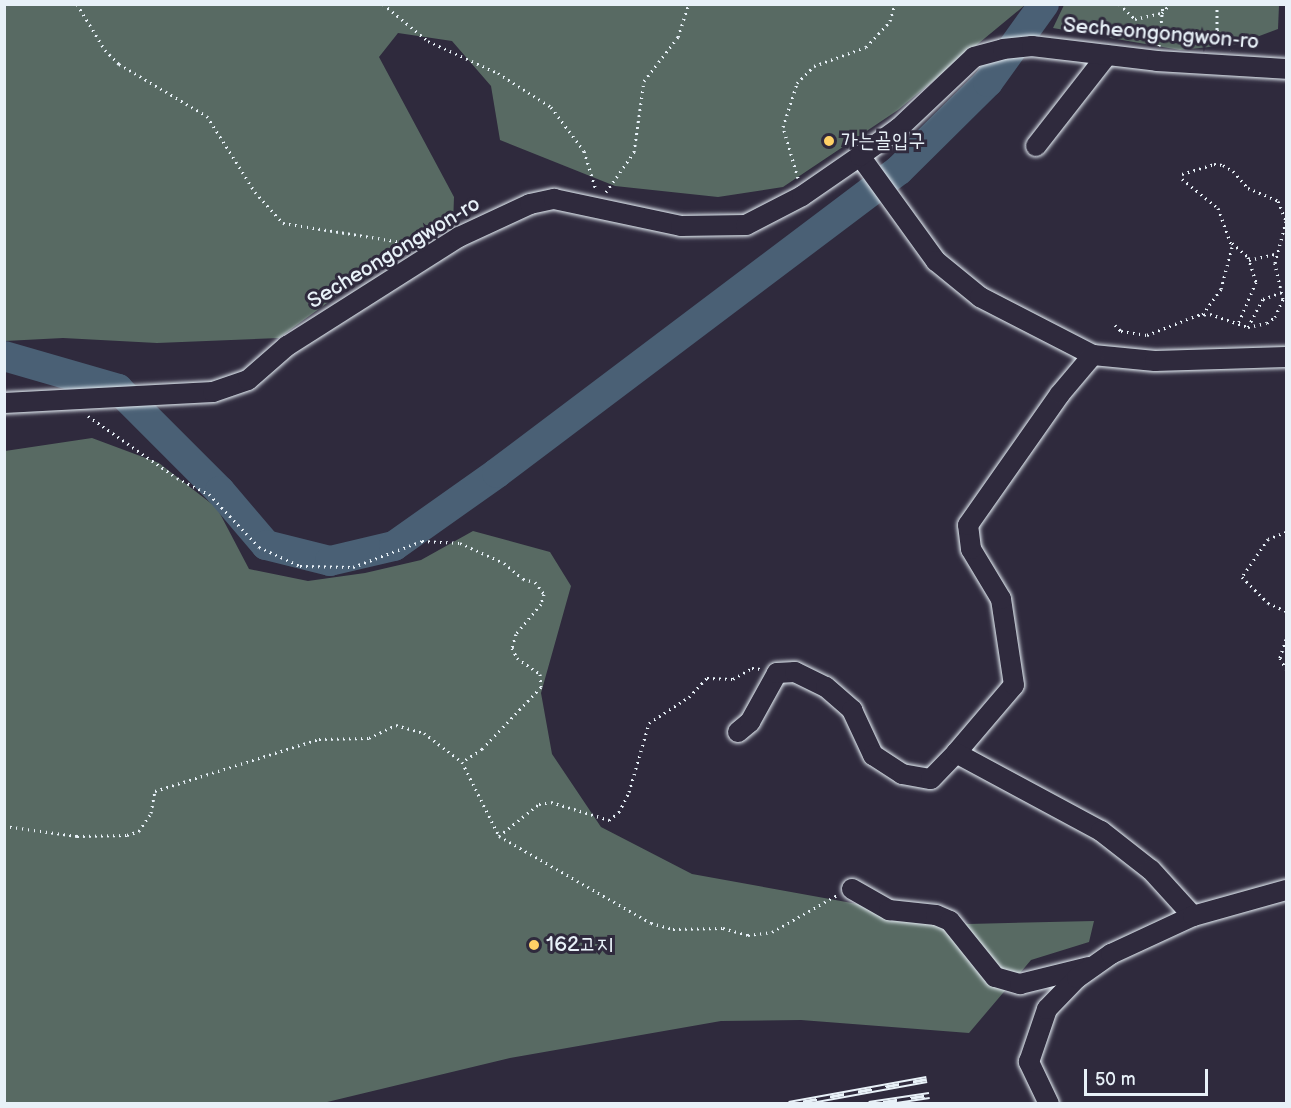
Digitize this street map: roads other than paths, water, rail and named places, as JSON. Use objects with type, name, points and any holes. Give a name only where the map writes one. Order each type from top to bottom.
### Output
[{"type":"street","name":"Secheongongwon-ro","points":[[4,404],[75,399],[155,398],[213,392],[248,380],[287,346],[459,237],[499,217],[554,199],[596,206],[681,226],[746,225],[863,161],[974,57],[1032,46],[1107,55],[1287,69]]},
{"type":"street","points":[[1036,146],[1107,55]]},
{"type":"street","points":[[863,161],[936,261],[980,297],[1094,355],[1155,361],[1287,357]]},
{"type":"street","points":[[738,732],[750,722],[777,673],[795,672],[826,687],[852,710],[873,755],[902,774],[931,779],[956,753],[1014,685],[1001,599],[971,549],[968,525],[1060,394],[1094,355]]},
{"type":"street","points":[[956,753],[1101,831],[1151,870],[1193,916]]},
{"type":"street","points":[[852,889],[889,910],[936,915],[950,921],[995,977],[1020,984],[1095,966],[1193,916],[1287,890]]},
{"type":"street","points":[[1049,1104],[1029,1062],[1036,1039],[1047,1009],[1095,966]]},
{"type":"waterway","points":[[4,356],[118,389],[220,491],[266,545],[330,561],[394,546],[497,473],[899,170],[988,82],[1044,4]]},
{"type":"railway","points":[[789,1104],[927,1079]]},
{"type":"railway","points":[[869,1104],[929,1095]]},
{"type":"place","name":"가는골입구","points":[[829,141]]},
{"type":"place","name":"162고지","points":[[534,945]]}]
